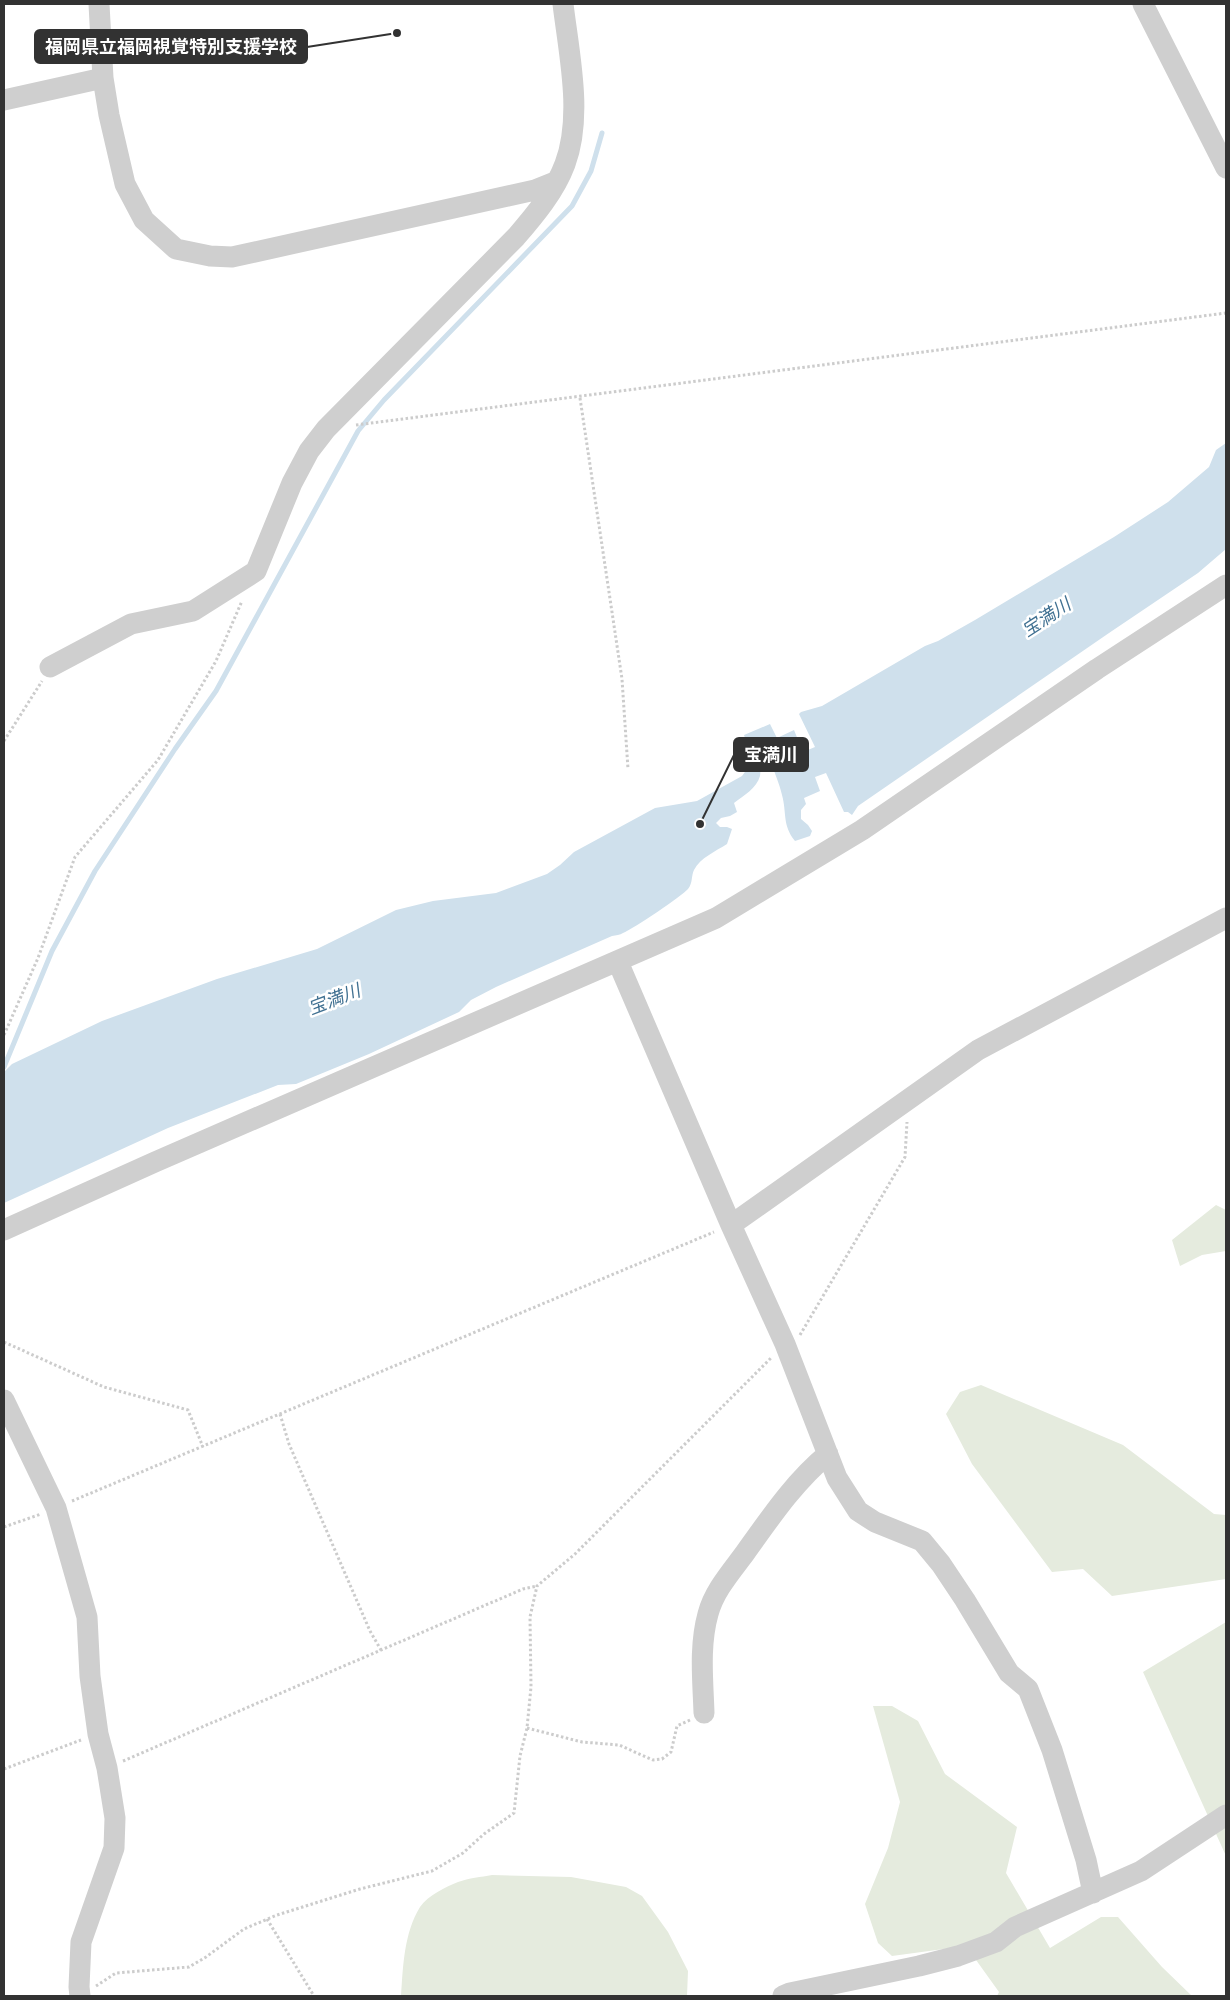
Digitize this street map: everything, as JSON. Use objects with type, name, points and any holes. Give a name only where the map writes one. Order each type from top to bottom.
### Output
[{"type":"street","points":[[99,4],[103,78],[108,115],[125,184],[144,220],[176,249],[210,256],[232,258],[525,192],[555,182]]},
{"type":"street","points":[[50,667],[131,624],[193,611],[256,571],[292,483],[309,451],[326,429],[516,237],[539,211],[565,164],[571,139],[574,101],[563,4]]},
{"type":"street","points":[[1143,4],[1226,168]]},
{"type":"street","points":[[4,100],[103,78]]},
{"type":"street","points":[[4,1230],[155,1162],[716,918],[862,830],[1097,669],[1226,585]]},
{"type":"street","points":[[731,1225],[978,1050],[1226,918]]},
{"type":"street","points":[[618,962],[731,1225],[785,1344],[837,1478],[858,1511],[875,1522],[922,1541],[966,1600],[1009,1673],[1028,1689],[1052,1750],[1086,1860],[1093,1893]]},
{"type":"street","points":[[4,1400],[56,1508],[87,1616],[90,1676],[98,1734],[107,1768],[115,1818],[114,1848],[81,1942],[79,1987],[88,1992]]},
{"type":"street","points":[[704,1713],[702,1648],[708,1614],[717,1592],[775,1510],[818,1462],[828,1454]]},
{"type":"street","points":[[783,1996],[837,1982],[919,1966],[958,1956],[996,1942],[1015,1927],[1142,1871],[1226,1815]]},
{"type":"path","points":[[355,426],[1226,313]]},
{"type":"path","points":[[580,398],[622,679],[628,769]]},
{"type":"path","points":[[4,1035],[38,958],[75,857],[158,760],[216,661],[244,598]]},
{"type":"path","points":[[4,741],[50,667]]},
{"type":"path","points":[[107,1768],[523,1589],[537,1586],[575,1554],[785,1344],[799,1335],[905,1157],[907,1124],[904,1104]]},
{"type":"path","points":[[4,1527],[56,1508],[731,1225]]},
{"type":"path","points":[[4,1342],[104,1387],[188,1410],[203,1446]]},
{"type":"path","points":[[280,1414],[289,1444],[370,1631],[381,1650]]},
{"type":"path","points":[[88,1992],[116,1972],[189,1967],[244,1929],[267,1919],[360,1889],[432,1871],[462,1853],[484,1834],[514,1813],[520,1756],[527,1728],[531,1687],[530,1617],[537,1586]]},
{"type":"path","points":[[527,1728],[582,1742],[618,1745],[653,1760],[662,1759],[671,1752],[677,1726],[704,1713]]},
{"type":"path","points":[[4,1769],[98,1734]]},
{"type":"path","points":[[267,1919],[314,1996]]},
{"type":"shaded area","points":[[1216,1205],[1226,1210],[1226,1251],[1202,1255],[1180,1266],[1172,1240]]},
{"type":"shaded area","points":[[981,1385],[1123,1445],[1214,1514],[1226,1515],[1226,1579],[1112,1596],[1083,1569],[1052,1572],[972,1464],[946,1414],[960,1392]]},
{"type":"shaded area","points":[[1226,1622],[1226,1856],[1143,1672]]},
{"type":"shaded area","points":[[873,1706],[892,1706],[918,1721],[945,1774],[1017,1827],[1006,1873],[1050,1948],[1101,1917],[1118,1917],[1162,1967],[1192,1996],[997,1996],[999,1992],[966,1946],[892,1956],[878,1943],[865,1904],[888,1848],[900,1802]]},
{"type":"shaded area","points":[[492,1875],[571,1877],[626,1887],[642,1896],[668,1932],[688,1971],[687,1996],[401,1996],[407,1939],[415,1917],[423,1903],[432,1895],[453,1884]]},
{"type":"water","points":[[1226,443],[1226,549],[1198,573],[858,806],[852,815],[844,812],[826,773],[815,777],[820,791],[804,798],[806,804],[801,810],[801,819],[812,831],[810,836],[795,841],[786,824],[782,795],[771,760],[768,758],[762,760],[760,776],[756,784],[734,803],[737,812],[721,818],[716,823],[720,827],[732,829],[727,844],[700,862],[693,872],[690,887],[684,893],[628,930],[496,987],[471,1000],[459,1012],[369,1054],[296,1084],[278,1085],[168,1128],[4,1203],[4,1072],[12,1064],[102,1021],[217,979],[317,949],[396,910],[433,901],[496,893],[547,874],[574,852],[655,808],[697,801],[742,776],[750,765],[751,756],[744,735],[770,724],[777,738],[794,730],[803,752],[815,747],[799,714],[801,712],[822,706],[925,646],[938,641],[975,620],[1114,537],[1168,502],[1209,467],[1216,450]]},
{"type":"waterway","points":[[4,1067],[52,951],[95,871],[175,749],[216,691],[358,431],[384,400],[572,206],[591,171],[602,133]]},
{"type":"place","name":"福岡県立福岡視覚特別支援学校","points":[[397,33]]},
{"type":"place","name":"宝満川","points":[[700,824]]}]
